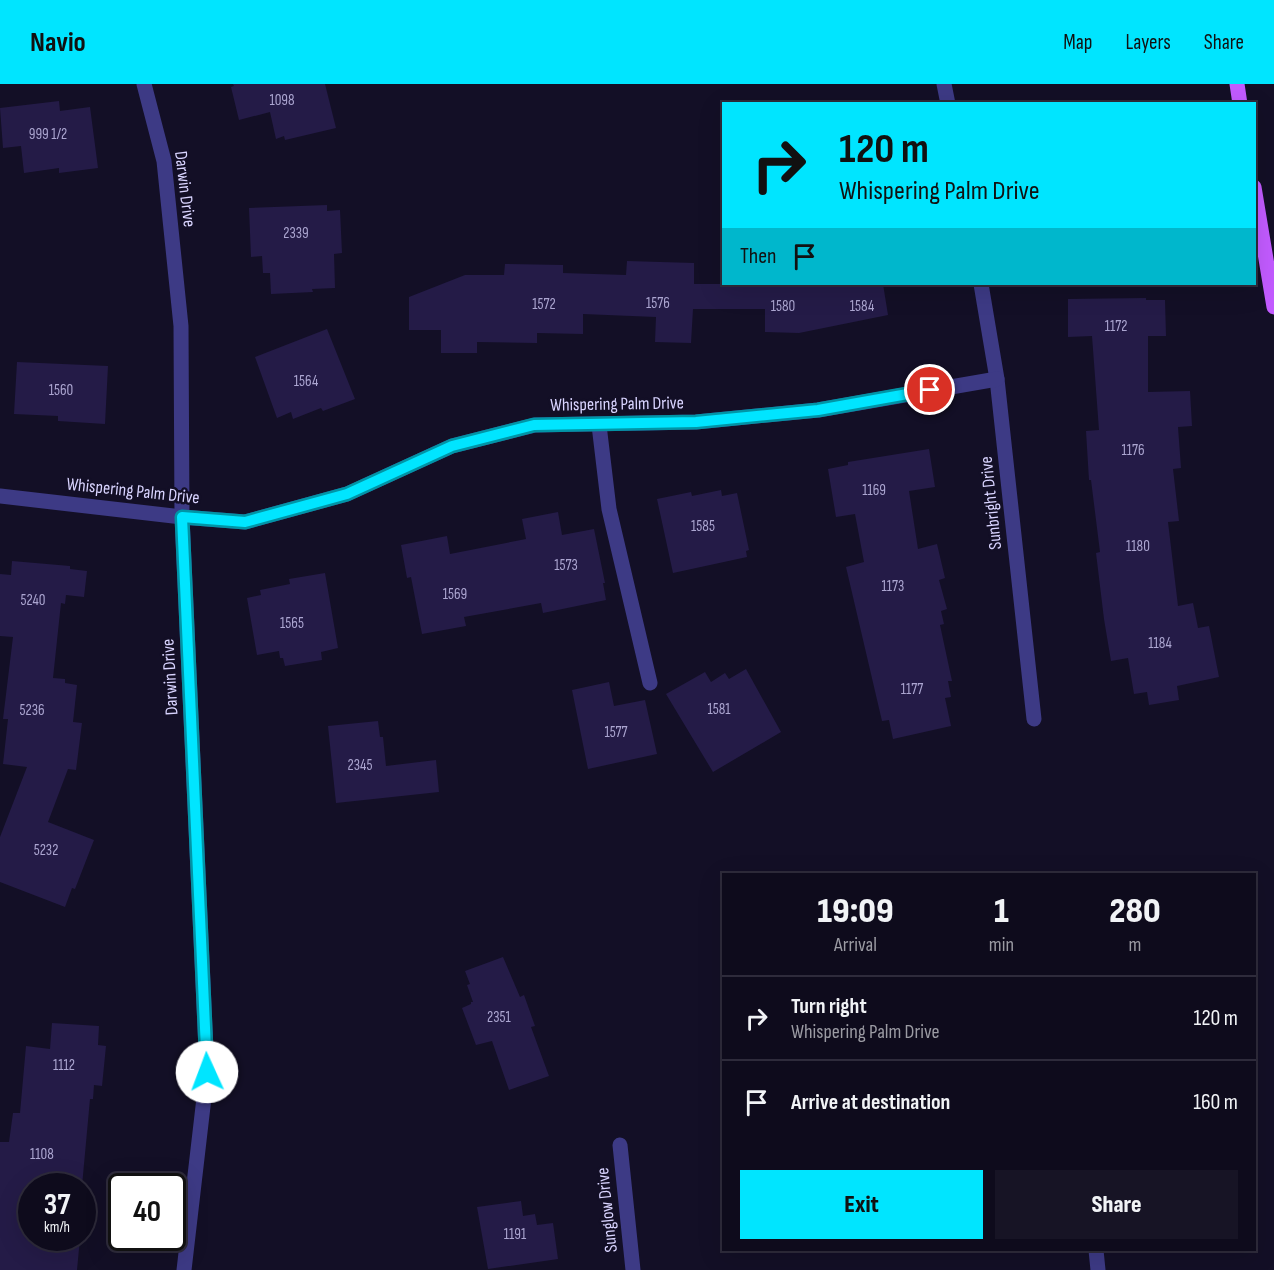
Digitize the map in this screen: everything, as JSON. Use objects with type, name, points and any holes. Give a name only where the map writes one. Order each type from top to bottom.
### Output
[{"type":"main road","points":[[1237,84],[1240,102]]},
{"type":"main road","points":[[1256,199],[1274,307]]},
{"type":"street","name":"Darwin Drive","points":[[144,84],[164,161],[181,326],[182,517],[207,1072],[184,1270]]},
{"type":"street","points":[[944,84],[948,102]]},
{"type":"street","name":"Sunbright Drive","points":[[981,285],[997,379],[1034,719]]},
{"type":"street","name":"Whispering Palm Drive","points":[[0,496],[245,522],[347,494],[452,446],[534,425],[696,422],[818,410],[997,379]]},
{"type":"street","points":[[599,425],[609,509],[650,683]]},
{"type":"street","name":"Sunglow Drive","points":[[620,1145],[633,1270]]},
{"type":"street","points":[[1096,1251],[1098,1270]]},
{"type":"building","points":[[233,84],[325,84],[336,128],[285,140],[284,136],[276,139],[270,112],[239,120],[231,87],[234,86]]},
{"type":"building","points":[[59,101],[60,111],[90,107],[98,168],[59,173],[59,168],[24,173],[21,146],[3,148],[0,108]]},
{"type":"building","points":[[327,205],[327,211],[340,210],[342,253],[334,254],[335,288],[312,289],[313,292],[271,294],[270,273],[263,273],[262,256],[251,257],[249,208]]},
{"type":"building","points":[[627,261],[694,263],[694,284],[883,285],[888,315],[799,333],[765,332],[765,309],[693,309],[691,343],[655,342],[656,317],[583,314],[583,334],[537,333],[537,343],[477,342],[477,353],[441,353],[441,330],[409,330],[409,297],[465,275],[504,275],[505,264],[563,265],[563,273],[626,275]]},
{"type":"building","points":[[1146,298],[1146,300],[1165,300],[1166,336],[1148,336],[1148,392],[1190,391],[1192,426],[1178,427],[1181,468],[1173,469],[1179,521],[1168,522],[1178,606],[1193,603],[1198,628],[1209,626],[1219,677],[1177,686],[1179,700],[1149,705],[1147,692],[1134,694],[1128,658],[1111,661],[1096,553],[1100,552],[1091,480],[1089,480],[1086,431],[1099,430],[1092,336],[1068,337],[1068,299]]},
{"type":"building","points":[[327,329],[355,399],[323,411],[321,408],[293,419],[291,412],[277,418],[255,357]]},
{"type":"building","points":[[17,362],[108,366],[105,424],[58,421],[58,416],[14,414]]},
{"type":"building","points":[[929,449],[935,487],[909,491],[918,549],[937,544],[945,578],[939,580],[947,609],[941,611],[944,624],[940,625],[952,681],[948,681],[951,697],[945,698],[951,726],[893,739],[889,720],[882,721],[846,567],[864,562],[855,514],[836,517],[828,469],[848,465],[848,462]]},
{"type":"building","points":[[721,490],[722,496],[737,493],[749,550],[746,551],[747,557],[673,573],[657,499],[691,492],[692,496]]},
{"type":"building","points":[[558,512],[562,535],[594,529],[605,583],[603,583],[606,600],[543,613],[541,603],[464,617],[466,626],[422,634],[411,577],[407,578],[401,545],[447,536],[450,554],[526,539],[522,519]]},
{"type":"building","points":[[12,561],[70,566],[70,569],[87,571],[84,597],[66,595],[65,604],[61,603],[53,678],[65,679],[65,683],[77,685],[73,722],[82,723],[76,770],[68,769],[48,822],[94,840],[75,889],[72,888],[65,907],[0,882],[0,837],[27,767],[3,764],[8,719],[3,719],[13,637],[0,636],[0,574],[11,575]]},
{"type":"building","points":[[325,573],[338,648],[321,652],[322,660],[285,666],[279,651],[257,655],[247,598],[261,595],[260,590],[290,584],[289,579]]},
{"type":"building","points":[[746,669],[781,732],[713,772],[666,694],[705,672],[711,682],[725,673],[729,679]]},
{"type":"building","points":[[609,682],[614,706],[645,700],[657,754],[588,769],[572,690]]},
{"type":"building","points":[[378,721],[380,737],[383,737],[386,766],[436,760],[439,792],[336,803],[328,726]]},
{"type":"building","points":[[503,957],[520,997],[524,995],[535,1026],[531,1027],[549,1076],[509,1090],[492,1041],[476,1045],[462,1008],[473,1002],[465,971]]},
{"type":"building","points":[[52,1023],[99,1026],[98,1045],[106,1046],[102,1086],[94,1085],[93,1099],[90,1099],[83,1173],[18,1173],[18,1251],[79,1251],[77,1270],[0,1270],[0,1142],[9,1142],[13,1113],[20,1113],[26,1046],[50,1049]]},
{"type":"building","points":[[521,1201],[523,1216],[535,1214],[537,1225],[553,1223],[558,1259],[488,1269],[477,1207]]},
{"type":"route","points":[[207,1072],[182,517],[245,522],[347,494],[452,446],[534,425],[696,422],[818,410],[930,390]]}]
